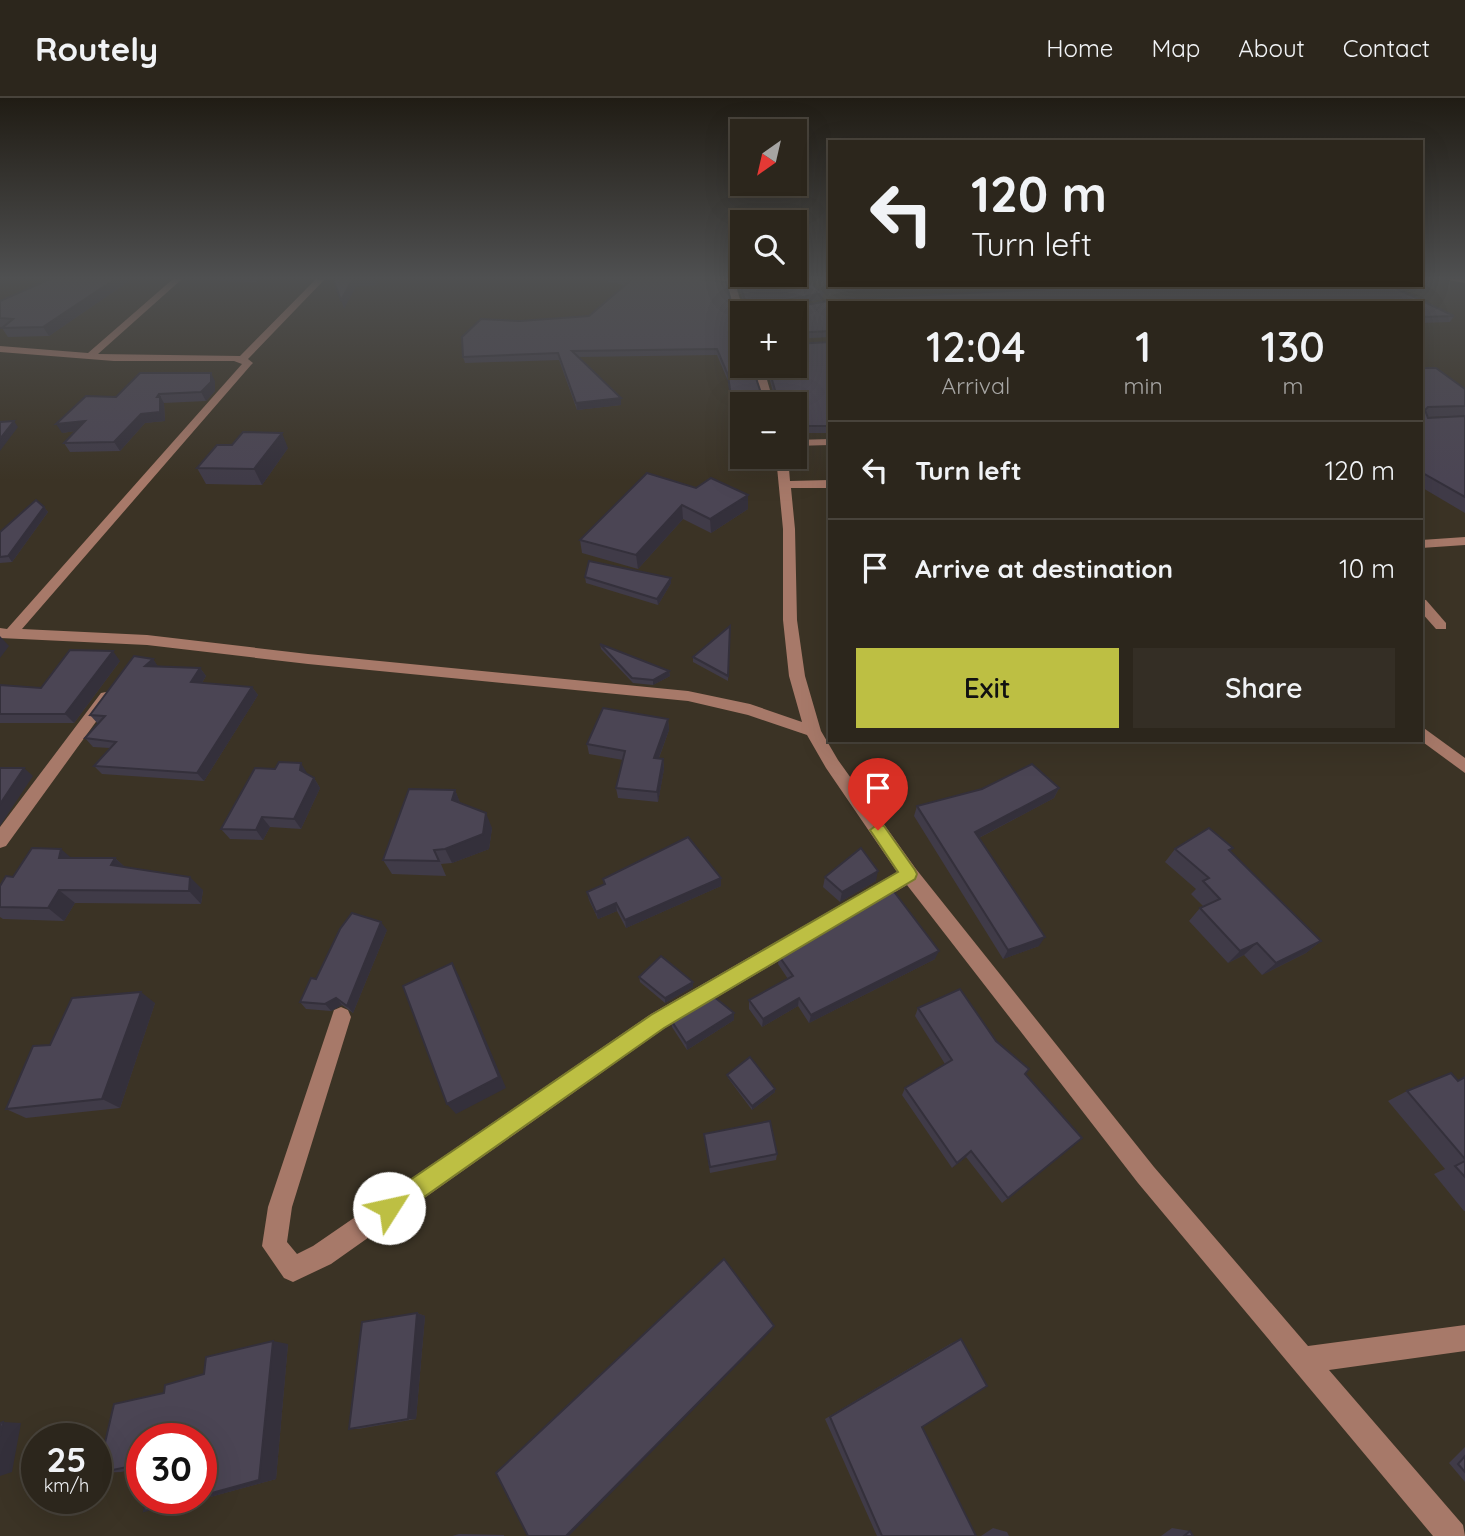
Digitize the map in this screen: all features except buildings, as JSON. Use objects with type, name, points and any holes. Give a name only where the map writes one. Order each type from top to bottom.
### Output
[{"type":"street","points":[[89,357],[101,346]]},
{"type":"street","points":[[242,359],[255,346]]},
{"type":"street","points":[[0,349],[89,357],[242,359],[248,363],[6,633]]},
{"type":"street","points":[[807,443],[828,442]]},
{"type":"street","points":[[784,469],[790,620],[797,676],[813,731],[832,764],[909,874],[1146,1175],[1452,1536]]},
{"type":"street","points":[[786,485],[828,484]]},
{"type":"street","points":[[1423,544],[1465,541]]},
{"type":"street","points":[[1423,605],[1441,626],[1423,625]]},
{"type":"street","points":[[6,633],[688,696],[750,710],[813,731]]},
{"type":"street","points":[[0,841],[114,685]]},
{"type":"street","points":[[1423,734],[1465,766]]},
{"type":"street","points":[[341,1017],[280,1207],[274,1246],[293,1269],[322,1255],[658,1021],[909,874]]},
{"type":"street","points":[[1302,1360],[1465,1338]]},
{"type":"route","points":[[389,1208],[658,1021],[909,874],[878,830]]}]
